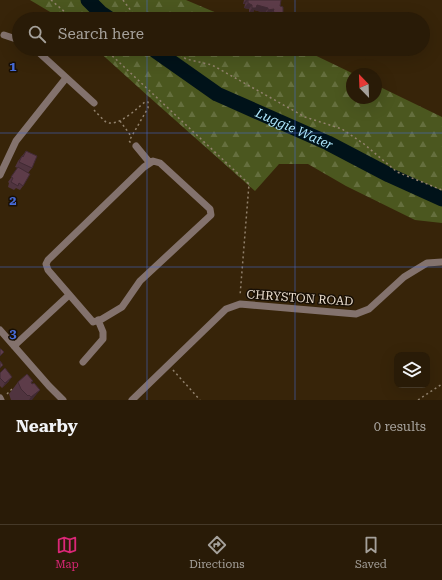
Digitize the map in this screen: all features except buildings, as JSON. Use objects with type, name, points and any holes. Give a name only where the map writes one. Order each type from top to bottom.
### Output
[{"type":"street","points":[[4,35],[12,38]]},
{"type":"street","points":[[42,56],[94,103]]},
{"type":"street","points":[[0,175],[16,141],[66,78]]},
{"type":"street","points":[[136,146],[150,163]]},
{"type":"street","points":[[153,161],[160,163],[210,209],[211,215],[140,281],[122,307],[102,319],[93,322],[69,295],[48,270],[46,264],[48,260],[144,166],[153,161]]},
{"type":"street","name":"CHRYSTON ROAD","points":[[132,400],[226,309],[240,304],[356,314],[369,309],[404,277],[427,263],[442,262]]},
{"type":"street","points":[[14,346],[69,295]]},
{"type":"street","points":[[83,362],[103,339],[103,332],[98,320]]},
{"type":"street","points":[[0,330],[63,400]]},
{"type":"path","points":[[51,0],[65,12]]},
{"type":"path","points":[[123,0],[132,12]]},
{"type":"path","points":[[113,56],[250,184],[240,304]]},
{"type":"path","points":[[182,56],[186,59],[212,65],[305,117],[342,129],[364,144],[397,172],[442,190]]},
{"type":"path","points":[[94,103],[93,110],[107,122],[115,123],[120,121],[145,102],[148,102],[148,108],[129,142],[136,146]]},
{"type":"path","points":[[120,121],[131,136]]},
{"type":"path","points":[[166,367],[200,400]]},
{"type":"path","points":[[2,398],[19,383]]},
{"type":"path","points":[[418,400],[442,384]]},
{"type":"green space","points":[[30,0],[186,0],[214,12],[50,12]]},
{"type":"green space","points":[[104,56],[317,56],[346,70],[346,104],[382,104],[382,88],[442,117],[442,223],[415,220],[346,186],[308,164],[279,164],[255,191]]},
{"type":"waterway","name":"Luggie Water","points":[[88,0],[100,12]]},
{"type":"waterway","name":"Luggie Water","points":[[163,56],[217,94],[328,143],[389,175],[442,199]]}]
